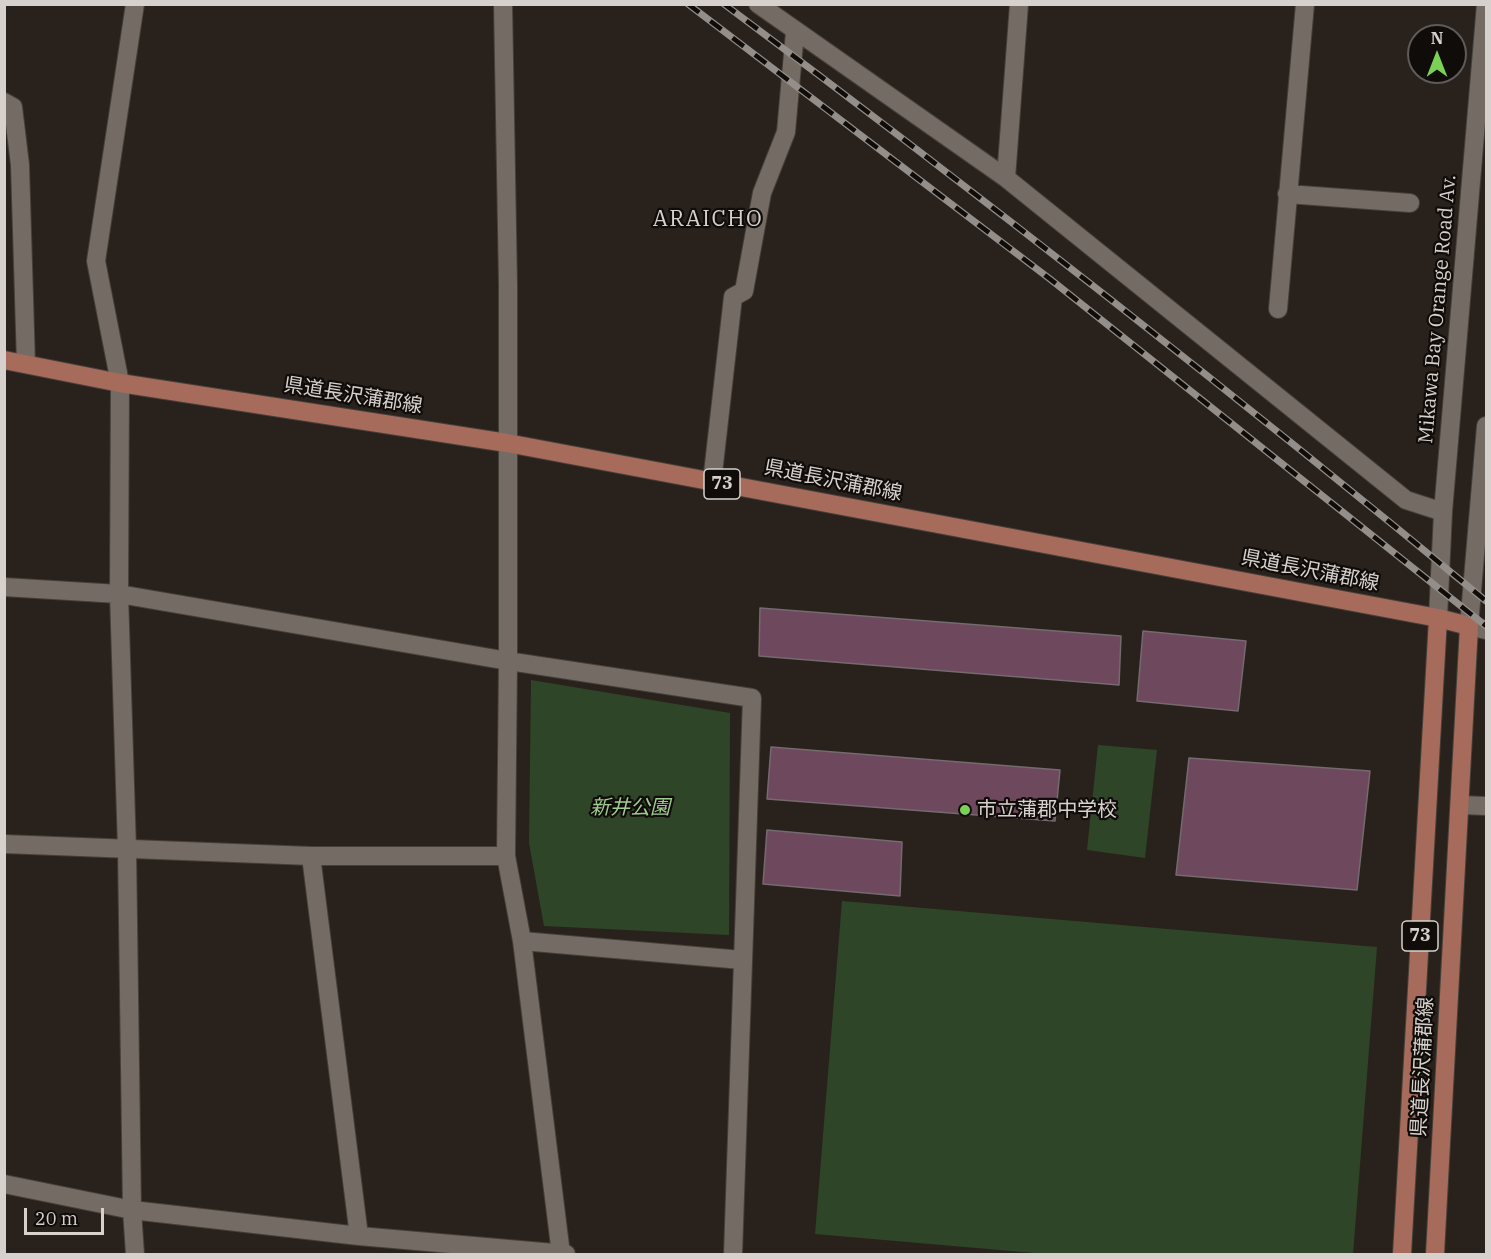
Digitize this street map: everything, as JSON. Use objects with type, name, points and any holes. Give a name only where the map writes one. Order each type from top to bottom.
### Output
[{"type":"main road","name":"県道長沢蒲郡線","points":[[4,360],[120,383],[507,443],[1438,618],[1478,628],[1461,805],[1435,1254]]},
{"type":"main road","name":"県道長沢蒲郡線","points":[[1402,1254],[1438,618]]},
{"type":"street","points":[[135,4],[96,261],[120,383],[119,594],[127,849],[132,1210],[135,1254]]},
{"type":"street","points":[[4,1184],[132,1210],[359,1236],[563,1254],[522,940],[506,856],[508,285],[503,4]]},
{"type":"street","points":[[758,4],[1006,178],[1406,500],[1443,512]]},
{"type":"street","points":[[1006,178],[1019,4]]},
{"type":"street","points":[[1278,309],[1305,4]]},
{"type":"street","name":"Mikawa Bay Orange Road Av.","points":[[1438,618],[1443,512],[1486,4]]},
{"type":"street","points":[[711,482],[733,297],[744,291],[762,193],[786,132],[795,32]]},
{"type":"street","points":[[4,102],[13,107],[20,165],[26,364]]},
{"type":"street","points":[[1287,194],[1410,203]]},
{"type":"street","points":[[1478,628],[1486,426]]},
{"type":"street","points":[[4,587],[119,594],[508,661],[752,698],[733,1254]]},
{"type":"street","points":[[1461,805],[1486,806]]},
{"type":"street","points":[[4,844],[311,856],[506,856]]},
{"type":"street","points":[[311,856],[359,1236]]},
{"type":"street","points":[[522,940],[742,960]]},
{"type":"green space","name":"新井公園","points":[[531,680],[730,713],[729,935],[544,926],[529,843]]},
{"type":"green space","points":[[1098,745],[1157,750],[1145,858],[1087,850]]},
{"type":"green space","points":[[842,901],[1377,947],[1353,1254],[1046,1254],[815,1234]]},
{"type":"building","points":[[760,608],[1121,636],[1119,685],[759,656]]},
{"type":"building","points":[[1143,631],[1246,641],[1238,711],[1137,701]]},
{"type":"building","points":[[771,747],[1060,770],[1055,821],[767,799]]},
{"type":"building","points":[[1189,758],[1370,771],[1357,890],[1176,875]]},
{"type":"building","points":[[767,830],[902,842],[900,896],[763,884]]},
{"type":"railway","points":[[688,4],[1050,279],[1486,626]]},
{"type":"railway","points":[[724,4],[1109,298],[1486,601]]},
{"type":"place","name":"市立蒲郡中学校","points":[[965,810]]},
{"type":"district","name":"ARAICHO","points":[[708,220]]}]
